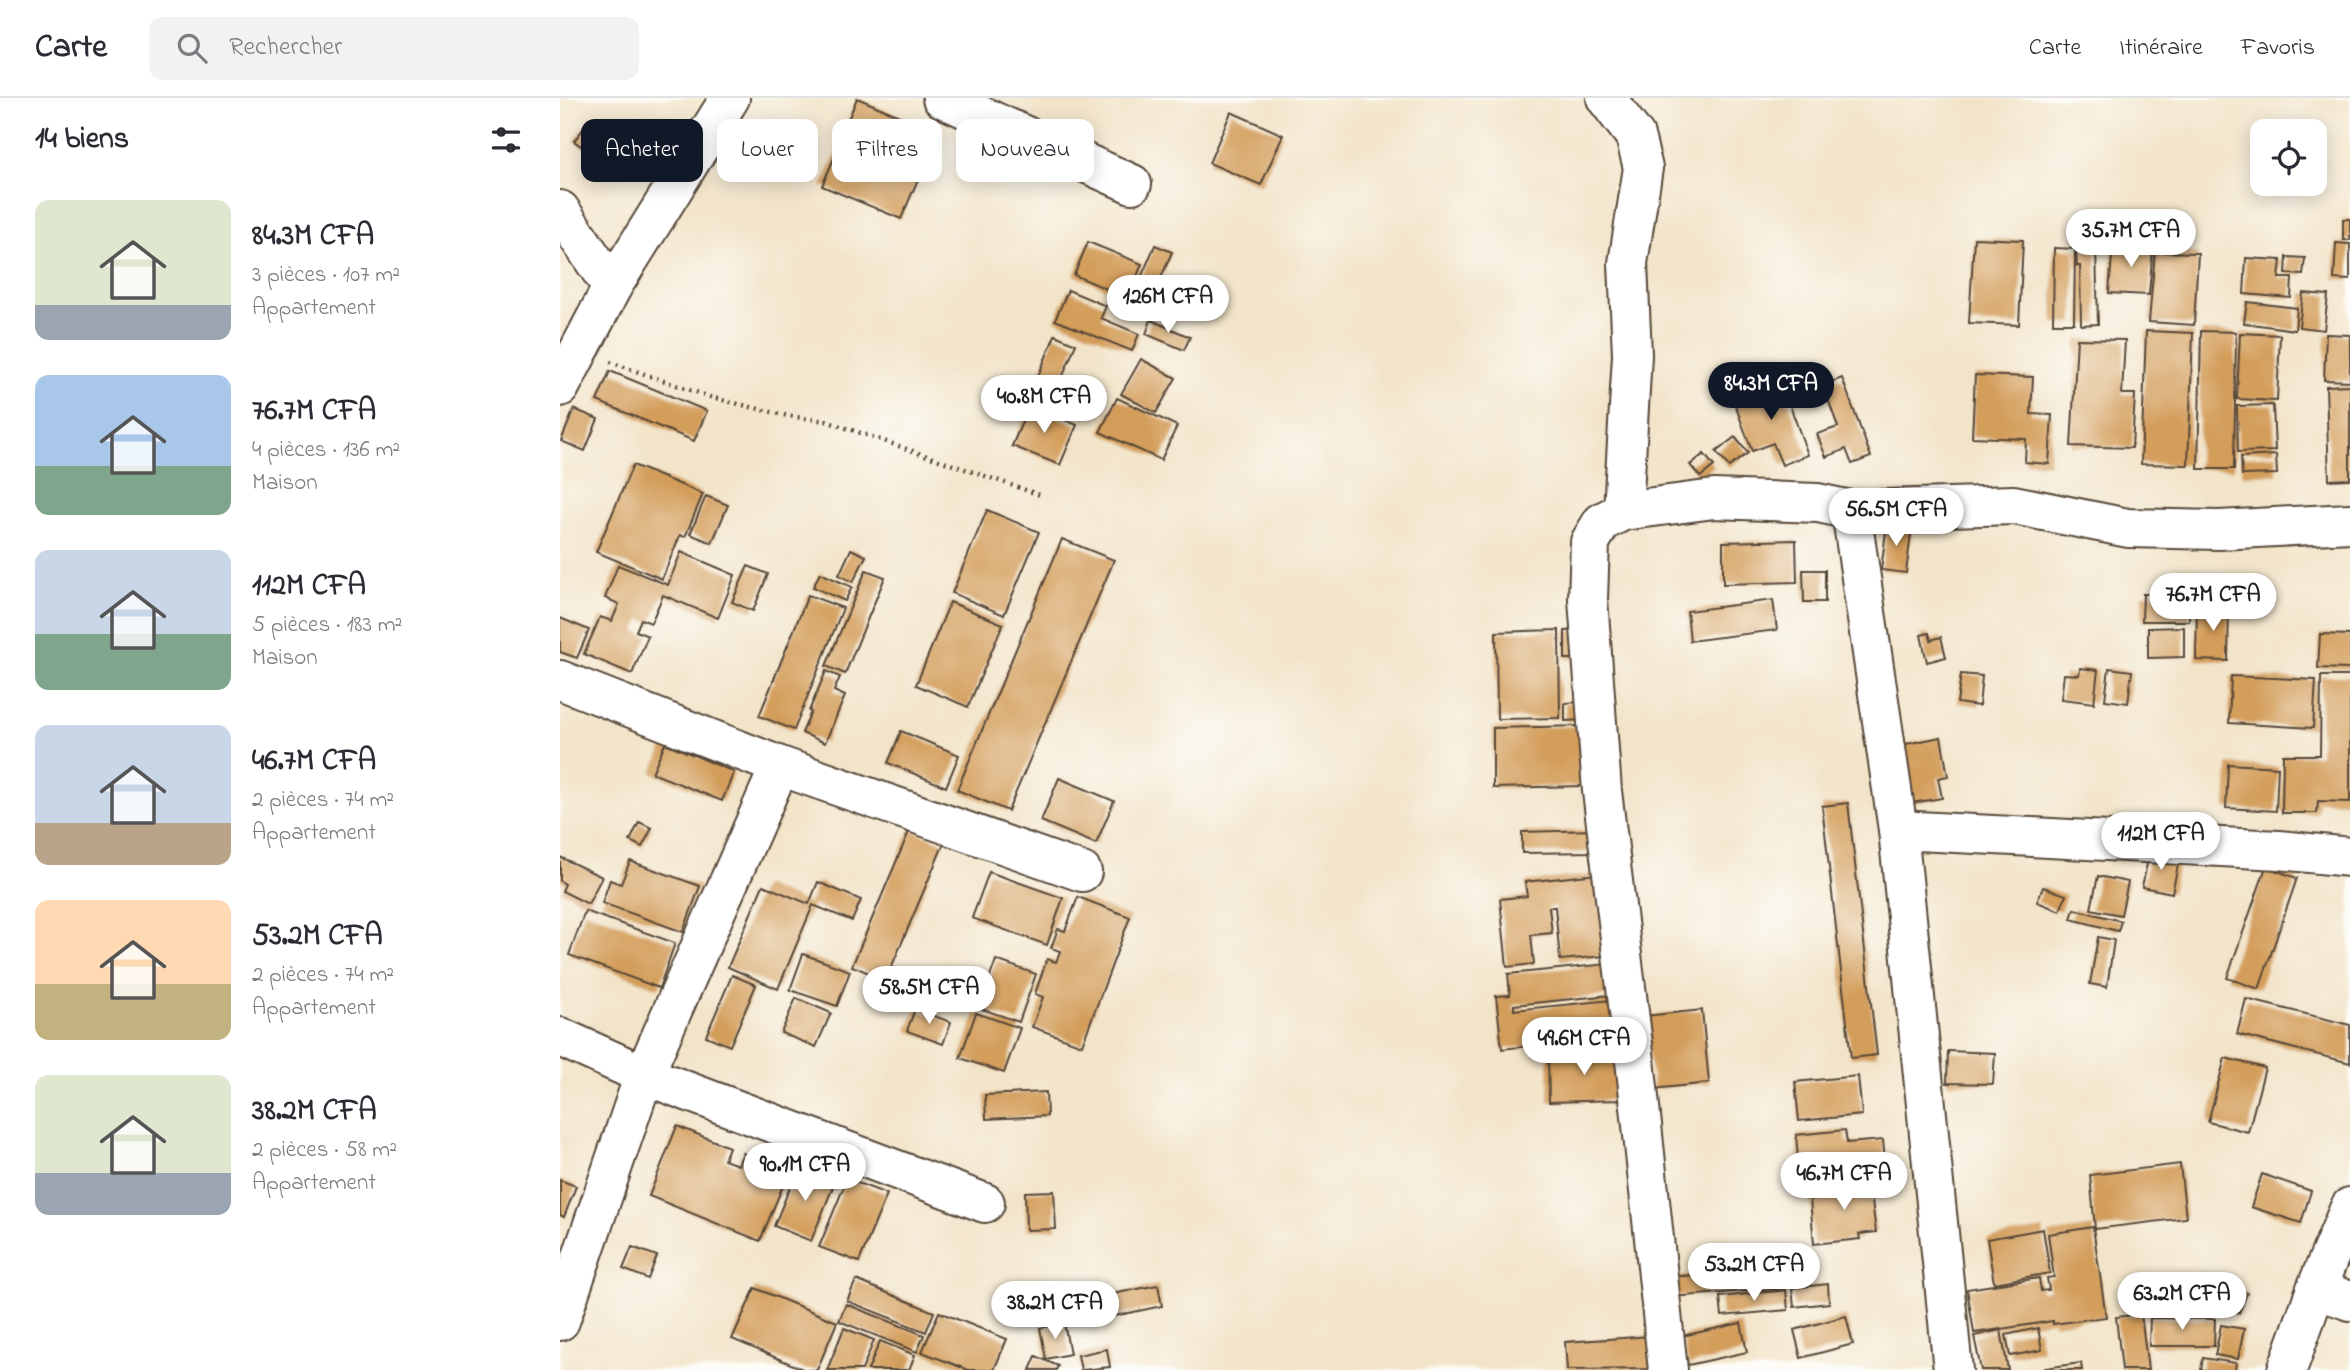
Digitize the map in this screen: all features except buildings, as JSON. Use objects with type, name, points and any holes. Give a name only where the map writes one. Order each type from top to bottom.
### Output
[{"type":"street","points":[[560,387],[576,335],[612,287],[723,110],[759,98]]},
{"type":"street","points":[[942,98],[1132,184]]},
{"type":"street","points":[[1606,98],[1635,136],[1643,168],[1628,264],[1632,355],[1623,511]]},
{"type":"street","points":[[560,210],[612,287]]},
{"type":"street","points":[[1668,1370],[1636,1069],[1602,791],[1588,599],[1590,542],[1602,522],[1623,511],[1714,499],[1818,503],[1851,510],[2014,505],[2128,528],[2219,530],[2350,523]]},
{"type":"street","points":[[1851,510],[1898,830],[1952,1370]]},
{"type":"street","points":[[560,680],[780,766],[1082,872]]},
{"type":"street","points":[[560,1321],[644,1075],[780,766]]},
{"type":"street","points":[[1898,830],[2279,850],[2350,857]]},
{"type":"street","points":[[560,1037],[644,1075],[985,1203]]},
{"type":"street","points":[[2287,1370],[2333,1295],[2350,1207]]},
{"type":"path","points":[[576,335],[618,366],[710,397],[788,416],[826,421],[1040,495]]}]
